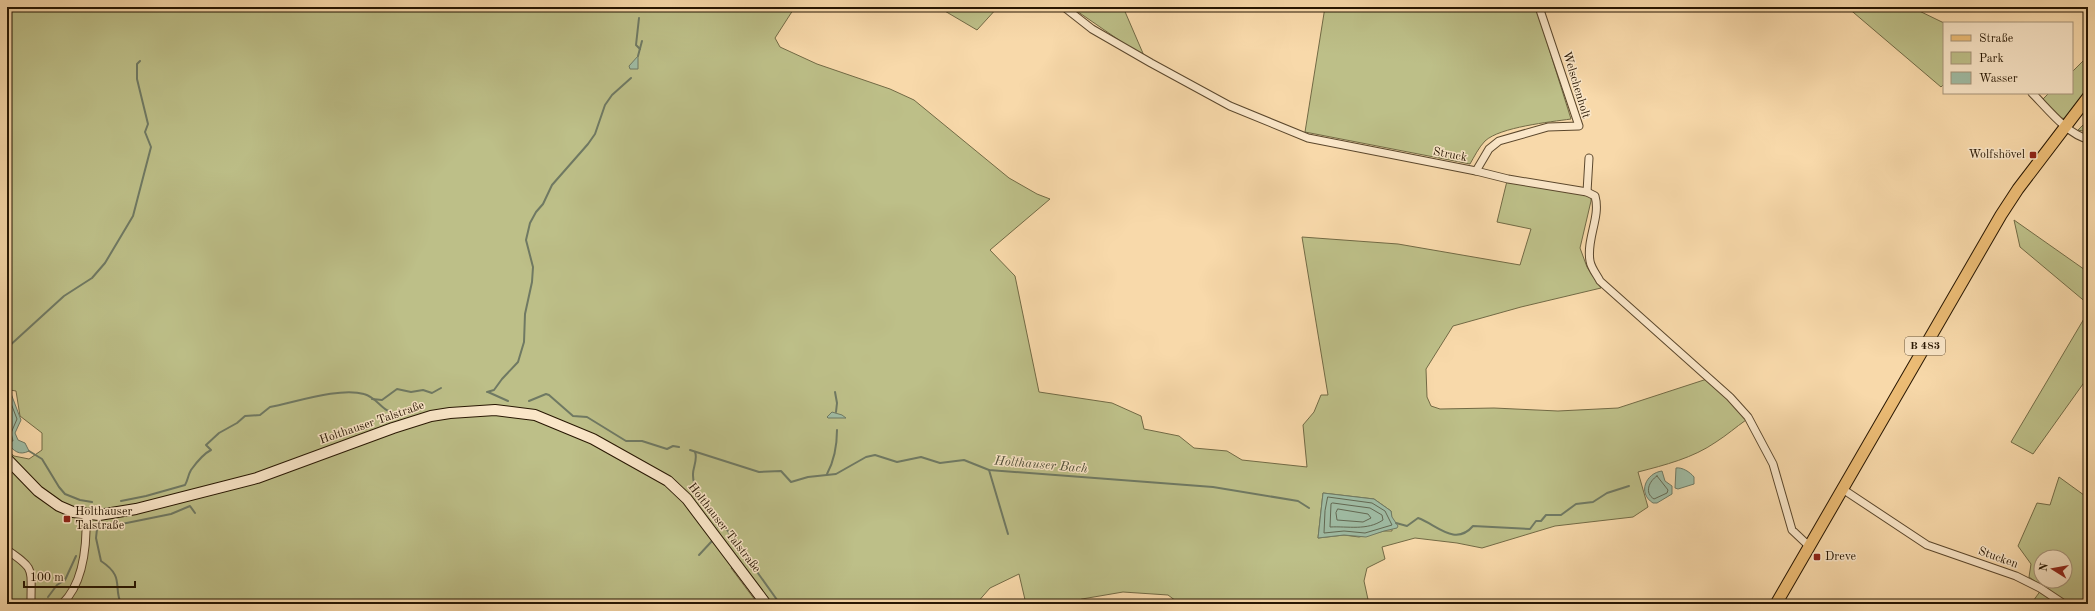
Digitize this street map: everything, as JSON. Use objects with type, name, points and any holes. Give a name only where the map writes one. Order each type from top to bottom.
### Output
[{"type":"main road","name":"B 483","points":[[1776,604],[1844,490],[2001,215],[2027,177],[2067,127],[2088,97]]},
{"type":"street","name":"Struck","points":[[1064,7],[1092,29],[1157,67],[1230,106],[1308,138],[1476,171],[1508,179],[1587,192]]},
{"type":"street","name":"Welschenholt","points":[[1476,171],[1489,149],[1499,141],[1548,127],[1580,126],[1538,7]]},
{"type":"street","points":[[2033,94],[2075,135],[2088,139]]},
{"type":"street","points":[[1589,158],[1587,192],[1595,196],[1598,206],[1590,240],[1590,262],[1600,281],[1730,397],[1748,417],[1773,464],[1792,530],[1810,547]]},
{"type":"street","name":"Holthauser Talstraße","points":[[7,459],[52,502],[73,512],[100,515],[136,509],[250,480],[393,428],[431,416],[472,411],[518,412],[548,418],[575,430],[668,481],[687,499],[766,604]]},
{"type":"street","name":"Stucken","points":[[1844,490],[1927,545],[2016,576],[2040,588],[2064,604]]},
{"type":"street","points":[[62,604],[77,580],[86,535],[86,514]]},
{"type":"street","points":[[7,550],[27,563],[31,573],[31,601],[33,604]]},
{"type":"green space","points":[[7,7],[788,7],[793,10],[775,38],[780,47],[817,64],[890,89],[914,100],[1009,178],[1037,194],[1050,199],[990,250],[1015,276],[1039,392],[1112,403],[1141,416],[1144,429],[1179,436],[1194,448],[1227,451],[1242,460],[1307,467],[1303,425],[1314,412],[1321,395],[1328,395],[1302,237],[1398,244],[1520,265],[1531,229],[1497,222],[1507,181],[1583,192],[1591,197],[1580,248],[1587,267],[1601,288],[1521,307],[1453,326],[1426,369],[1427,397],[1431,406],[1440,409],[1494,408],[1558,411],[1618,408],[1707,379],[1736,407],[1746,420],[1707,448],[1668,464],[1638,472],[1648,507],[1633,517],[1555,526],[1482,548],[1457,543],[1415,538],[1382,547],[1385,559],[1367,568],[1364,581],[1369,604],[1180,604],[1168,595],[1123,592],[1082,599],[1067,604],[1026,604],[1019,574],[990,588],[976,604],[773,604],[739,563],[731,568],[758,604],[7,604],[7,450],[14,456],[29,459],[42,450],[42,433],[20,416],[16,391],[10,390],[7,383]],"holes":[[[1323,493],[1374,499],[1391,511],[1392,531],[1384,531],[1359,537],[1344,535],[1318,538]]]},
{"type":"green space","points":[[938,7],[998,7],[977,30]]},
{"type":"green space","points":[[1071,7],[1123,7],[1145,58]]},
{"type":"green space","points":[[1325,7],[1536,7],[1571,119],[1526,126],[1492,136],[1483,143],[1470,164],[1305,132]]},
{"type":"green space","points":[[1847,7],[1911,7],[1943,23],[1943,85],[1941,87]]},
{"type":"green space","points":[[2088,56],[2088,92],[2068,119],[2061,118],[2040,102],[2048,94],[2073,94],[2073,71]]},
{"type":"green space","points":[[2088,120],[2088,132],[2078,130]]},
{"type":"green space","points":[[2014,220],[2088,272],[2088,304],[2020,247]]},
{"type":"green space","points":[[2088,312],[2088,377],[2033,454],[2011,442]]},
{"type":"green space","points":[[2059,477],[2088,498],[2088,604],[2068,604],[2046,589],[2073,589],[2073,549],[2033,549],[2033,580],[2029,577],[2031,564],[2018,546],[2037,503],[2050,505]]},
{"type":"green space","points":[[2041,590],[2061,604],[2031,604]]},
{"type":"water","points":[[638,56],[638,69],[630,69],[629,66]]},
{"type":"water","points":[[7,383],[21,420],[15,433],[18,440],[25,443],[29,451],[22,453],[17,452],[7,443]]},
{"type":"water","points":[[832,412],[846,418],[828,418],[827,417]]},
{"type":"water","points":[[1676,468],[1683,469],[1690,473],[1694,477],[1694,484],[1678,489],[1675,488]]},
{"type":"water","points":[[1662,471],[1665,481],[1672,486],[1672,494],[1657,503],[1653,503],[1645,494],[1646,484],[1652,475]]},
{"type":"water","points":[[1323,493],[1374,499],[1391,511],[1392,517],[1398,526],[1397,528],[1366,537],[1344,535],[1318,538]]},
{"type":"waterway","points":[[639,18],[636,45],[640,49]]},
{"type":"waterway","points":[[638,56],[642,41]]},
{"type":"waterway","points":[[7,348],[64,296],[92,278],[105,263],[133,216],[151,147],[145,132],[148,124],[137,79],[137,64],[140,61]]},
{"type":"waterway","points":[[487,392],[494,390],[518,362],[524,342],[525,314],[532,282],[533,267],[526,240],[530,223],[536,212],[543,204],[552,185],[595,134],[605,105],[612,95],[631,78]]},
{"type":"waterway","points":[[372,399],[382,400],[397,389],[411,392],[423,390],[432,393],[441,388]]},
{"type":"waterway","name":"Holthauser Bach","points":[[121,501],[146,496],[185,485],[193,467],[202,456],[211,450],[206,445],[219,433],[237,423],[245,416],[260,415],[270,407],[318,396],[343,392],[354,392],[369,396],[388,411],[400,414]]},
{"type":"waterway","name":"Holthauser Bach","points":[[488,392],[508,401]]},
{"type":"waterway","points":[[835,392],[837,403],[836,412]]},
{"type":"waterway","name":"Holthauser Bach","points":[[529,401],[546,394],[573,416],[587,417],[626,441],[642,441],[667,449],[673,446],[679,447]]},
{"type":"waterway","points":[[827,474],[832,464],[835,452],[837,430]]},
{"type":"waterway","name":"Holthauser Bach","points":[[690,450],[759,472],[781,471],[791,482],[808,477],[836,474],[866,457],[875,455],[897,462],[921,457],[940,463],[964,460],[989,470],[1213,487],[1298,501],[1309,508]]},
{"type":"waterway","name":"Holthauser Bach","points":[[29,451],[42,459],[65,494],[80,500],[92,502]]},
{"type":"waterway","points":[[695,452],[696,457],[693,480],[698,493],[719,521],[718,527],[725,527],[780,604]]},
{"type":"waterway","points":[[989,470],[1008,534]]},
{"type":"waterway","name":"Holthauser Bach","points":[[1396,523],[1407,526],[1418,518],[1452,534],[1466,532],[1473,526],[1530,529],[1536,521],[1541,521],[1546,515],[1561,515],[1576,504],[1593,502],[1607,493],[1629,486]]},
{"type":"waterway","points":[[121,604],[116,577],[113,572],[101,561],[96,538],[97,529],[171,514],[190,506],[195,513]]},
{"type":"waterway","points":[[699,555],[712,541]]},
{"type":"waterway","points":[[48,597],[57,585],[65,580],[76,556]]},
{"type":"place","name":"Wolfshövel","points":[[2033,155]]},
{"type":"place","name":"Holthauser Talstraße","points":[[67,519]]},
{"type":"place","name":"Dreve","points":[[1817,557]]}]
